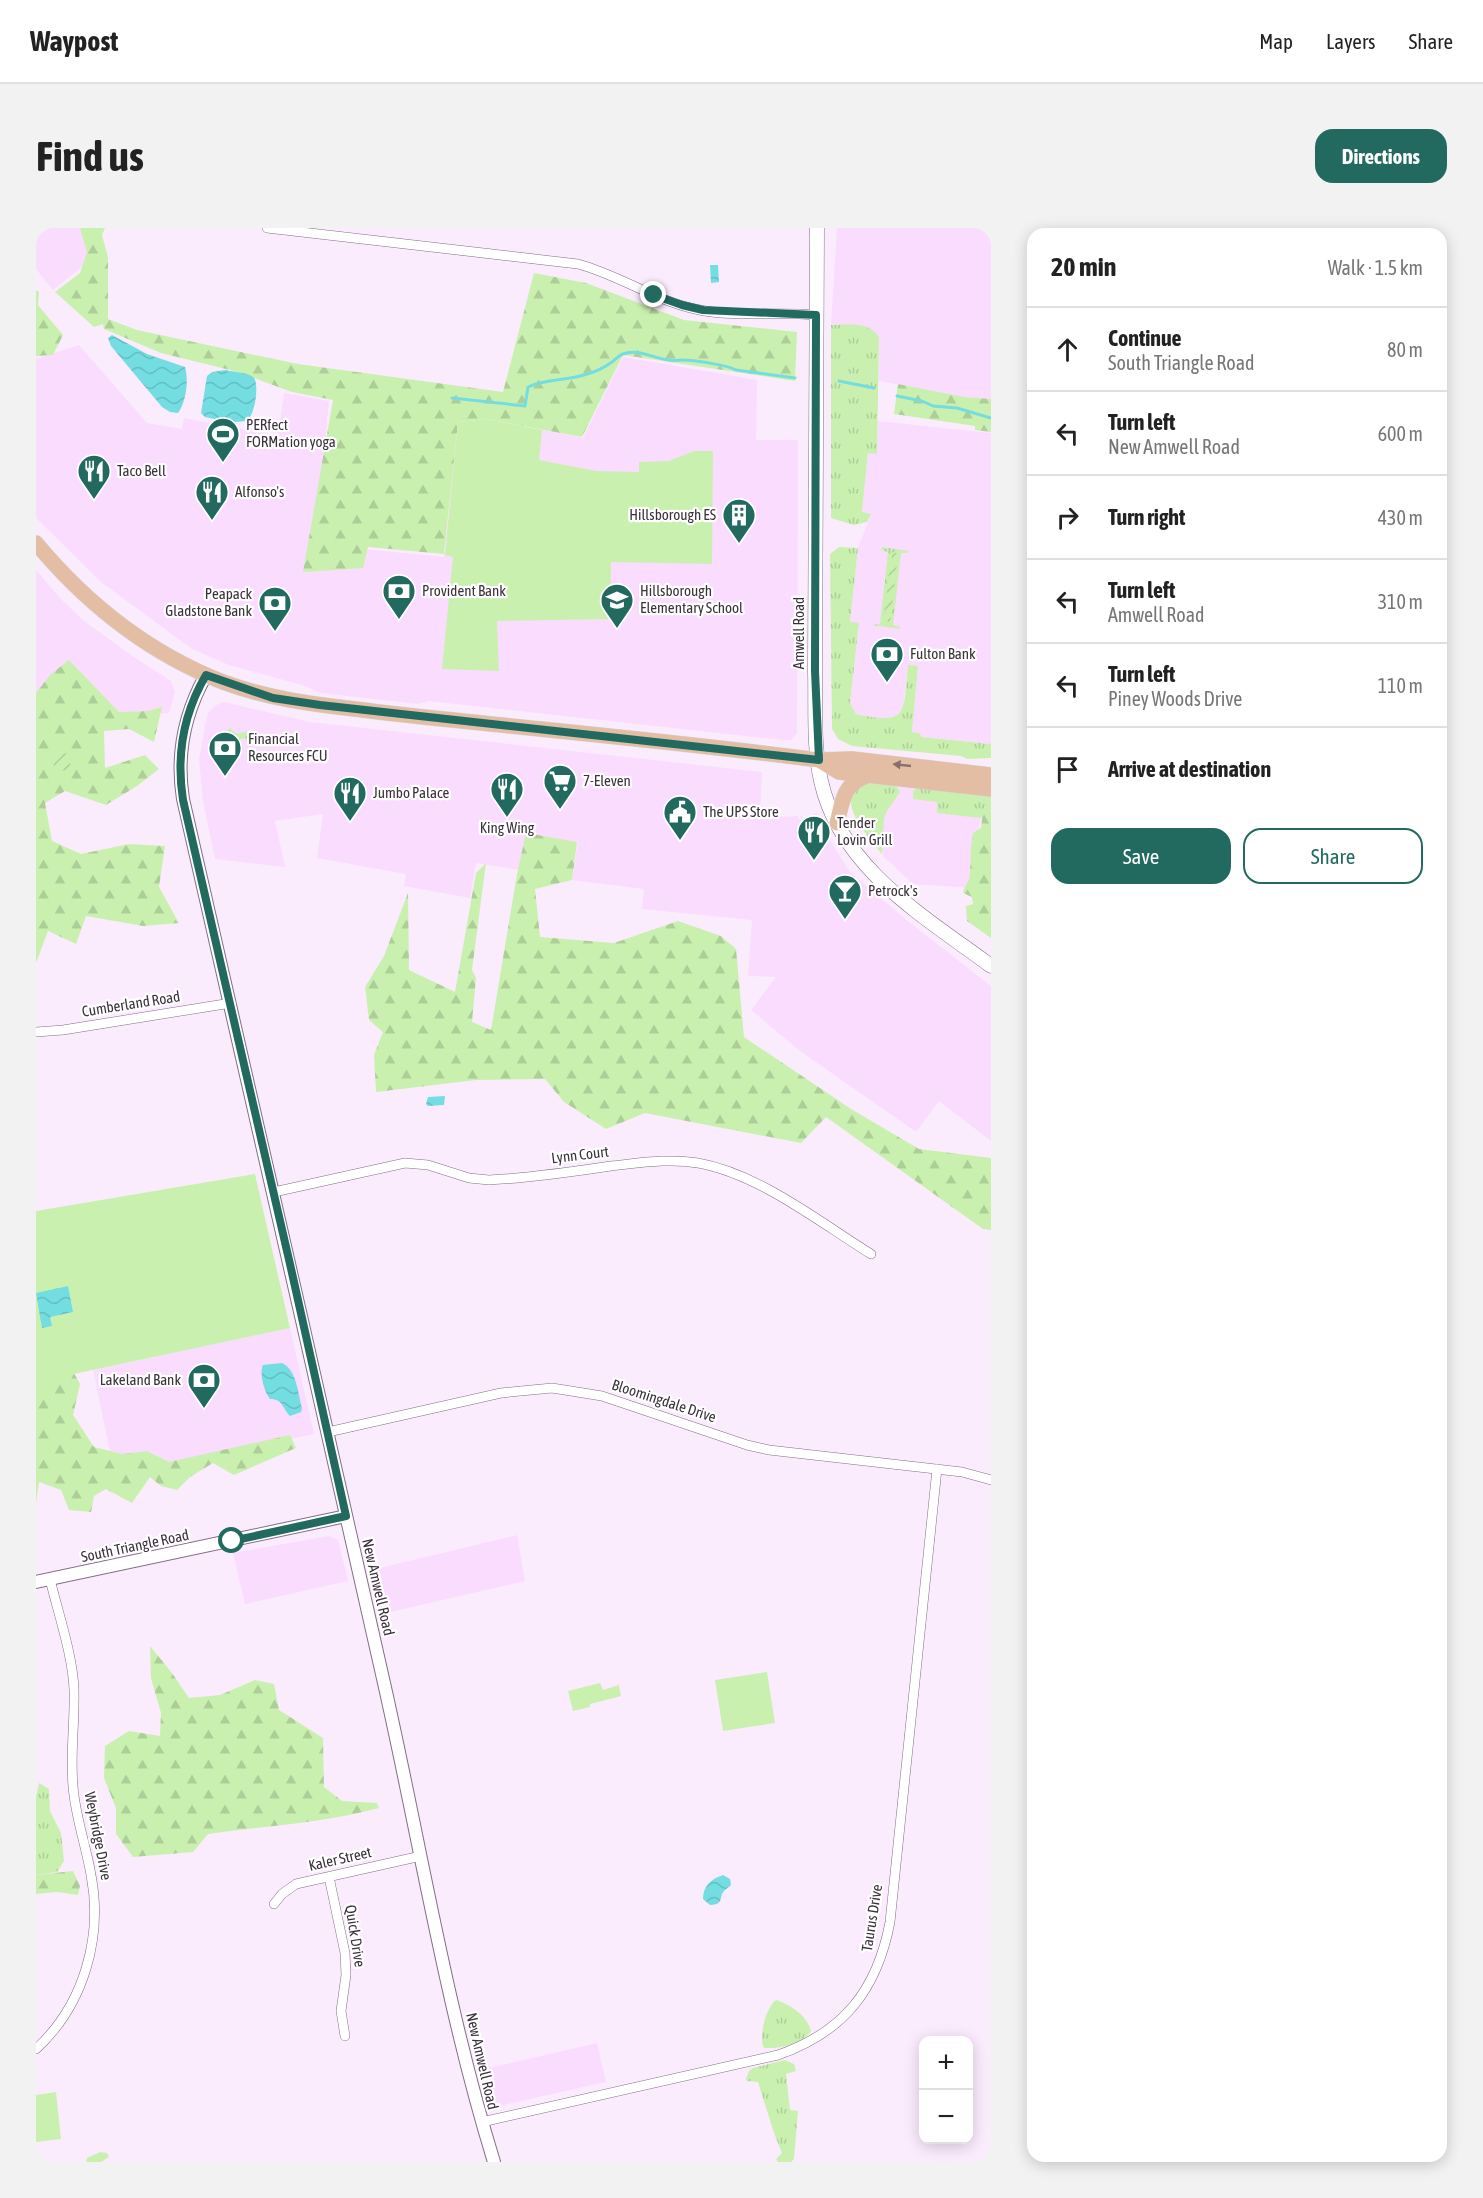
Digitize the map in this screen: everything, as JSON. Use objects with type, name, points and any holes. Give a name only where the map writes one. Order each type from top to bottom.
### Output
[{"type":"main road","name":"Amwell Road","points":[[817,228],[815,671],[821,783],[837,823],[858,855],[877,877],[991,966]]},
{"type":"main road","points":[[36,543],[66,577],[117,622],[157,649],[206,675],[273,698],[819,760],[852,759],[991,775]]},
{"type":"main road","points":[[819,760],[839,772],[991,789]]},
{"type":"main road","points":[[837,823],[852,782],[866,776]]},
{"type":"street","points":[[267,228],[578,264],[615,276],[671,302],[703,310],[816,315]]},
{"type":"street","name":"New Amwell Road","points":[[206,675],[186,720],[180,757],[180,780],[403,1766],[421,1856],[482,2122],[494,2162]]},
{"type":"street","name":"Cumberland Road","points":[[36,1032],[63,1030],[231,1003]]},
{"type":"street","name":"Lynn Court","points":[[274,1192],[405,1163],[428,1165],[469,1178],[489,1180],[643,1162],[682,1161],[733,1172],[762,1186],[871,1254]]},
{"type":"street","name":"Bloomingdale Drive","points":[[328,1432],[501,1393],[552,1388],[602,1396],[747,1445],[769,1450],[962,1472],[991,1480]]},
{"type":"street","name":"Taurus Drive","points":[[482,2122],[778,2055],[822,2036],[859,2000],[878,1969],[890,1922],[937,1470]]},
{"type":"street","name":"South Triangle Road","points":[[36,1582],[346,1516]]},
{"type":"street","name":"Weybridge Drive","points":[[36,2049],[74,2000],[91,1954],[96,1922],[91,1874],[72,1784],[74,1689],[72,1673],[50,1579]]},
{"type":"street","name":"Kaler Street","points":[[274,1905],[282,1894],[296,1884],[421,1856]]},
{"type":"street","name":"Quick Drive","points":[[329,1877],[345,1953],[346,1975],[341,2011],[345,2036]]},
{"type":"street","name":"New Amwell Road","points":[[482,2122],[487,2162]]},
{"type":"shaded area","points":[[36,228],[90,228],[89,261],[53,290],[36,269]]},
{"type":"shaded area","points":[[837,228],[991,228],[991,399],[964,397],[879,381],[879,337],[831,325]]},
{"type":"shaded area","points":[[79,345],[147,423],[182,429],[184,418],[278,436],[284,393],[329,401],[314,556],[364,549],[444,557],[458,422],[543,430],[583,438],[623,357],[757,380],[756,440],[798,440],[797,733],[791,740],[783,740],[429,701],[418,704],[321,693],[302,685],[229,665],[192,649],[101,582],[36,518],[36,359]]},
{"type":"shaded area","points":[[878,421],[991,433],[991,744],[922,737],[912,732],[918,666],[908,666],[903,708],[896,716],[883,719],[856,714],[850,703],[859,624],[850,622],[858,548],[871,514],[862,513],[868,452],[877,453]]},
{"type":"shaded area","points":[[36,570],[84,621],[171,681],[175,692],[169,713],[119,716],[36,694]]},
{"type":"shaded area","points":[[224,702],[310,722],[762,772],[760,818],[798,816],[799,820],[816,813],[827,836],[850,872],[991,986],[991,1141],[939,1101],[916,1132],[800,1051],[751,1010],[776,977],[748,976],[752,920],[642,909],[644,889],[572,880],[578,841],[519,870],[476,863],[470,898],[404,886],[406,874],[317,858],[323,814],[275,821],[285,867],[215,859],[203,801],[199,759],[207,715],[214,706]]},
{"type":"shaded area","points":[[899,786],[983,796],[973,888],[913,884],[883,856],[881,840],[883,813],[898,795]]},
{"type":"shaded area","points":[[290,1328],[314,1434],[115,1476],[93,1370]]},
{"type":"shaded area","points":[[517,1535],[525,1581],[386,1613],[376,1569]]},
{"type":"shaded area","points":[[329,1536],[338,1540],[348,1581],[245,1604],[233,1553]]},
{"type":"shaded area","points":[[597,2043],[606,2082],[499,2106],[493,2102],[485,2069]]},
{"type":"green space","points":[[80,228],[105,228],[102,235],[108,257],[108,319],[137,330],[298,364],[503,392],[534,273],[586,283],[684,320],[797,332],[795,381],[623,355],[582,437],[486,419],[458,422],[444,554],[368,547],[363,568],[303,572],[333,400],[292,392],[238,372],[161,353],[104,329],[103,324],[94,327],[55,292],[80,273],[87,252]]},
{"type":"green space","points":[[36,290],[39,292],[38,305],[63,335],[53,355],[36,356]]},
{"type":"green space","points":[[831,325],[864,326],[870,328],[879,337],[877,454],[868,453],[862,512],[871,514],[867,522],[854,525],[831,518]]},
{"type":"green space","points":[[898,384],[964,397],[991,399],[991,432],[975,430],[975,426],[894,414]]},
{"type":"green space","points":[[486,419],[542,430],[539,460],[596,471],[639,472],[639,462],[669,461],[694,451],[713,451],[712,564],[611,562],[610,619],[497,621],[499,671],[442,669],[453,557],[445,555],[458,422]]},
{"type":"green space","points":[[839,547],[858,548],[850,622],[859,623],[850,703],[856,714],[886,718],[895,716],[904,704],[908,665],[918,666],[912,732],[919,733],[922,737],[991,744],[991,758],[967,759],[961,756],[852,746],[838,739],[832,729],[830,554]]},
{"type":"green space","points":[[882,547],[909,551],[901,553],[893,625],[900,629],[872,625],[880,624],[888,552],[881,550]]},
{"type":"green space","points":[[891,553],[898,554],[890,624],[885,610]]},
{"type":"green space","points":[[69,660],[119,712],[148,711],[162,707],[154,742],[129,729],[104,731],[105,768],[145,755],[159,769],[106,805],[65,791],[45,803],[52,841],[81,854],[129,844],[165,846],[159,887],[179,923],[143,926],[86,916],[76,944],[48,931],[36,963],[36,693],[50,675]]},
{"type":"green space","points":[[230,728],[236,734],[249,731],[252,733],[252,738],[247,742],[246,738],[226,742],[227,731]]},
{"type":"green space","points":[[69,753],[71,770],[54,771],[53,754]]},
{"type":"green space","points":[[866,783],[896,785],[900,792],[884,818],[882,854],[852,810],[852,796]]},
{"type":"green space","points":[[917,788],[991,796],[991,813],[980,818],[937,813],[937,802],[913,799],[913,791]]},
{"type":"green space","points":[[991,806],[991,938],[967,921],[966,906],[973,904],[972,897],[963,893],[970,877],[973,833],[981,828],[983,810]]},
{"type":"green space","points":[[526,833],[577,842],[572,880],[535,889],[540,937],[614,943],[678,921],[721,936],[736,949],[744,1037],[851,1109],[919,1149],[991,1158],[991,1230],[983,1229],[826,1117],[801,1143],[645,1113],[606,1129],[564,1102],[545,1079],[476,1080],[376,1092],[374,1055],[383,1032],[369,1020],[365,987],[384,956],[408,893],[409,970],[455,992],[476,873],[486,863],[472,970],[476,978],[472,1022],[491,1030]]},
{"type":"green space","points":[[255,1174],[290,1328],[36,1382],[36,1211]]},
{"type":"green space","points":[[36,1345],[65,1357],[80,1384],[73,1415],[94,1447],[122,1454],[147,1451],[169,1462],[290,1435],[296,1448],[234,1475],[213,1463],[190,1477],[177,1490],[161,1486],[150,1477],[132,1503],[106,1489],[94,1496],[91,1512],[69,1510],[61,1490],[39,1482],[36,1503]]},
{"type":"green space","points":[[150,1646],[189,1698],[220,1695],[255,1680],[274,1684],[279,1710],[323,1738],[324,1787],[342,1801],[377,1803],[379,1808],[315,1821],[208,1834],[193,1852],[133,1857],[116,1834],[116,1808],[104,1778],[105,1746],[129,1731],[160,1736],[161,1713],[151,1678]]},
{"type":"green space","points":[[767,1672],[775,1723],[723,1731],[715,1680]]},
{"type":"green space","points":[[600,1683],[603,1690],[619,1685],[621,1696],[573,1711],[568,1691]]},
{"type":"green space","points":[[39,1783],[49,1789],[50,1811],[61,1833],[64,1861],[57,1872],[36,1875],[36,1797]]},
{"type":"green space","points":[[73,1871],[80,1886],[78,1895],[57,1892],[36,1894],[36,1875]]},
{"type":"green space","points":[[776,2000],[798,2012],[807,2021],[811,2032],[802,2040],[790,2045],[764,2048],[762,2037],[764,2023],[769,2009]]},
{"type":"green space","points":[[785,2060],[794,2064],[796,2071],[786,2074],[790,2110],[798,2111],[794,2159],[791,2162],[778,2162],[776,2159],[782,2153],[758,2082],[746,2079],[753,2068]]},
{"type":"green space","points":[[56,2092],[61,2139],[36,2142],[36,2095]]},
{"type":"green space","points":[[100,2152],[107,2153],[109,2157],[101,2162],[86,2162],[87,2158]]},
{"type":"water","points":[[710,265],[718,265],[719,282],[711,283]]},
{"type":"water","points":[[112,335],[147,354],[185,367],[186,391],[178,413],[170,412],[162,407],[111,346],[108,338]]},
{"type":"water","points":[[225,370],[247,374],[255,380],[254,406],[247,420],[226,421],[205,417],[201,413],[207,376],[212,372]]},
{"type":"water","points":[[445,1096],[444,1105],[428,1106],[426,1104],[428,1097]]},
{"type":"water","points":[[68,1286],[73,1312],[50,1317],[52,1326],[42,1328],[36,1293]]},
{"type":"water","points":[[282,1363],[287,1366],[294,1377],[302,1408],[301,1412],[290,1416],[280,1402],[270,1399],[262,1378],[263,1365]]},
{"type":"water","points":[[723,1875],[730,1879],[731,1885],[724,1891],[719,1902],[710,1905],[703,1899],[704,1890],[711,1881]]},
{"type":"waterway","points":[[452,398],[525,406],[528,387],[597,371],[629,352],[795,378]]},
{"type":"waterway","points":[[839,381],[874,388]]},
{"type":"waterway","points":[[897,396],[922,401],[933,406],[957,408],[991,418]]},
{"type":"place","name":"PERfect FORMation yoga","points":[[223,463]]},
{"type":"place","name":"Taco Bell","points":[[94,500]]},
{"type":"place","name":"Alfonso's","points":[[212,521]]},
{"type":"place","name":"Hillsborough ES","points":[[739,544]]},
{"type":"place","name":"Provident Bank","points":[[399,620]]},
{"type":"place","name":"Hillsborough Elementary School","points":[[617,629]]},
{"type":"place","name":"Peapack Gladstone Bank","points":[[275,632]]},
{"type":"place","name":"Fulton Bank","points":[[887,683]]},
{"type":"place","name":"Financial Resources FCU","points":[[225,777]]},
{"type":"place","name":"7-Eleven","points":[[560,810]]},
{"type":"place","name":"King Wing","points":[[507,818]]},
{"type":"place","name":"Jumbo Palace","points":[[350,822]]},
{"type":"place","name":"The UPS Store","points":[[680,841]]},
{"type":"place","name":"Tender Lovin Grill","points":[[814,861]]},
{"type":"place","name":"Petrock's","points":[[845,920]]},
{"type":"place","name":"Lakeland Bank","points":[[204,1409]]},
{"type":"route","points":[[232,1541],[346,1516],[183,800],[180,757],[186,720],[206,675],[273,698],[320,705],[819,760],[815,671],[816,315],[719,312],[682,305],[654,295]]}]
